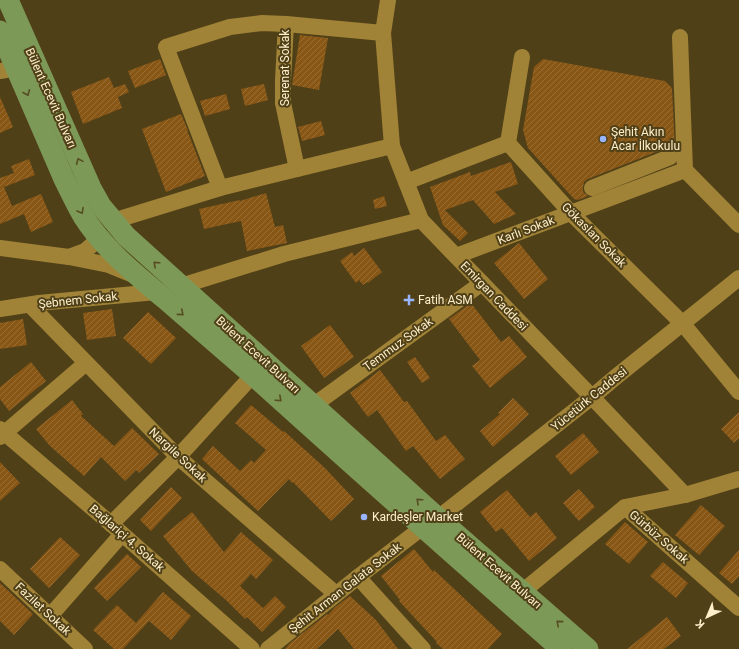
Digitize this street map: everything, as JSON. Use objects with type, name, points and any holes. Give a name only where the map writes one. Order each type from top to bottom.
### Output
[{"type":"main road","name":"Bülent Ecevit Bulvarı","points":[[8,0],[88,182],[102,206],[130,240],[314,405],[430,523],[561,649]]},
{"type":"main road","name":"Bülent Ecevit Bulvarı","points":[[0,31],[8,70],[83,215],[97,235],[114,254],[253,376],[430,523],[522,592],[588,649]]},
{"type":"street","name":"Emirgan Caddesi","points":[[388,0],[383,33],[392,146],[421,220],[592,397],[685,496]]},
{"type":"street","name":"Serenat Sokak","points":[[220,188],[166,48],[230,26],[262,23],[286,24],[283,103],[297,169]]},
{"type":"street","points":[[286,24],[383,33]]},
{"type":"street","points":[[680,37],[685,170],[739,225]]},
{"type":"street","points":[[406,182],[508,143],[522,57]]},
{"type":"street","name":"Gökaslan Sokak","points":[[508,143],[571,213],[683,324],[739,392]]},
{"type":"street","points":[[113,220],[220,188],[392,146]]},
{"type":"street","points":[[592,188],[670,157]]},
{"type":"street","name":"Karlı Sokak","points":[[456,256],[685,170]]},
{"type":"street","points":[[607,182],[614,197]]},
{"type":"street","points":[[181,286],[284,254],[421,220]]},
{"type":"street","points":[[69,257],[85,251],[93,244],[97,235]]},
{"type":"street","points":[[0,248],[69,257],[109,265],[139,277]]},
{"type":"street","name":"Yücetürk Caddesi","points":[[430,523],[592,397],[739,278]]},
{"type":"street","name":"Temmuz Sokak","points":[[314,405],[482,283]]},
{"type":"street","name":"Şebnem Sokak","points":[[0,308],[156,292]]},
{"type":"street","name":"Nargile Sokak","points":[[30,305],[178,457],[336,594]]},
{"type":"street","points":[[2,433],[86,363]]},
{"type":"street","points":[[50,616],[116,529],[178,457],[253,376]]},
{"type":"street","name":"Bağlariçi 4. Sokak","points":[[2,433],[116,529],[252,649]]},
{"type":"street","points":[[625,507],[685,496],[739,479]]},
{"type":"street","name":"Gürbüz Sokak","points":[[522,592],[625,507],[739,608]]},
{"type":"street","name":"Şehit Arman Galata Sokak","points":[[268,649],[336,594],[430,523]]},
{"type":"street","name":"Fazilet Sokak","points":[[0,569],[85,649]]},
{"type":"street","points":[[358,577],[423,649]]},
{"type":"building","points":[[300,35],[328,38],[319,90],[292,85]]},
{"type":"building","points":[[160,59],[166,75],[135,88],[128,71]]},
{"type":"building","name":"Şehit Akın Acar İlkokulu","points":[[543,59],[665,81],[672,88],[675,149],[666,148],[588,179],[584,182],[583,192],[588,196],[578,200],[574,199],[528,148],[523,130],[534,67]]},
{"type":"building","points":[[109,77],[114,88],[125,84],[129,92],[118,97],[122,108],[83,124],[71,92]]},
{"type":"building","points":[[264,84],[268,100],[245,106],[241,89]]},
{"type":"building","points":[[226,94],[230,109],[205,116],[200,101]]},
{"type":"building","points":[[0,97],[13,127],[0,133]]},
{"type":"building","points":[[181,114],[205,176],[166,192],[142,129]]},
{"type":"building","points":[[321,121],[325,135],[302,141],[298,127]]},
{"type":"building","points":[[29,159],[35,175],[4,187],[12,206],[41,194],[53,222],[31,232],[24,214],[0,224],[0,178],[14,173],[11,166]]},
{"type":"building","points":[[511,162],[518,184],[495,192],[516,214],[494,224],[473,200],[445,210],[468,233],[460,241],[443,225],[430,187],[470,172],[471,176]]},
{"type":"building","points":[[266,193],[275,227],[283,225],[287,243],[247,251],[241,221],[204,229],[199,209],[240,201]]},
{"type":"building","points":[[384,196],[387,206],[375,209],[373,200]]},
{"type":"building","points":[[519,243],[548,279],[524,299],[494,263]]},
{"type":"building","points":[[364,248],[382,272],[363,285],[359,280],[356,283],[340,261],[352,252],[354,256]]},
{"type":"building","points":[[471,303],[501,342],[509,336],[527,357],[490,388],[472,366],[480,360],[449,319]]},
{"type":"building","points":[[112,309],[116,336],[87,340],[83,313]]},
{"type":"building","points":[[148,312],[176,338],[151,364],[123,338]]},
{"type":"building","points":[[23,319],[27,345],[0,349],[0,323]]},
{"type":"building","points":[[330,325],[354,357],[324,378],[301,346]]},
{"type":"building","points":[[415,357],[430,378],[422,383],[407,362]]},
{"type":"building","points":[[31,362],[46,381],[9,411],[0,399],[0,387]]},
{"type":"building","points":[[380,370],[404,402],[407,401],[436,441],[445,435],[465,459],[440,479],[413,446],[406,451],[377,410],[368,417],[350,393]]},
{"type":"building","points":[[513,398],[529,414],[493,447],[480,431],[500,414],[498,413]]},
{"type":"building","points":[[72,400],[83,414],[81,416],[114,446],[132,428],[159,454],[139,473],[136,470],[125,481],[101,457],[84,476],[50,446],[36,429]]},
{"type":"building","points":[[251,405],[283,432],[284,431],[325,468],[354,499],[331,521],[289,479],[258,511],[202,459],[213,446],[240,471],[251,460],[254,463],[266,450],[235,423]]},
{"type":"building","points":[[739,412],[739,438],[734,443],[721,429]]},
{"type":"building","points":[[583,433],[599,452],[571,475],[555,456]]},
{"type":"building","points":[[0,462],[20,483],[0,501]]},
{"type":"building","points":[[171,487],[182,498],[151,531],[140,520]]},
{"type":"building","points":[[579,489],[595,507],[579,521],[563,503]]},
{"type":"building","points":[[507,490],[530,517],[536,512],[557,538],[529,561],[502,528],[496,532],[480,512]]},
{"type":"building","points":[[701,505],[725,526],[699,555],[675,535]]},
{"type":"building","points":[[192,512],[224,552],[241,532],[273,560],[256,579],[251,574],[240,586],[263,608],[275,596],[286,607],[262,632],[247,617],[245,619],[227,601],[192,571],[163,536]]},
{"type":"building","points":[[625,522],[648,542],[629,564],[605,544]]},
{"type":"building","points":[[60,537],[80,555],[49,588],[30,569]]},
{"type":"building","points":[[414,549],[433,572],[434,570],[502,634],[488,649],[443,649],[399,601],[400,600],[381,576]]},
{"type":"building","points":[[739,550],[739,576],[732,584],[719,573]]},
{"type":"building","points":[[127,554],[141,567],[107,601],[94,588]]},
{"type":"building","points":[[663,562],[688,583],[676,598],[650,576]]},
{"type":"building","points":[[0,583],[33,614],[14,635],[0,621]]},
{"type":"building","points":[[163,592],[191,616],[171,640],[149,621],[123,649],[114,649],[93,630],[117,605],[136,623]]},
{"type":"building","points":[[350,596],[376,620],[398,649],[354,649],[338,629],[317,649],[285,649],[290,643],[327,614],[328,615],[335,607]]},
{"type":"building","points":[[667,617],[681,636],[664,649],[627,649]]},
{"type":"place","name":"Şehit Akın Acar İlkokulu","points":[[603,139]]},
{"type":"place","name":"Fatih ASM","points":[[409,300]]},
{"type":"place","name":"Kardeşler Market","points":[[364,517]]}]
